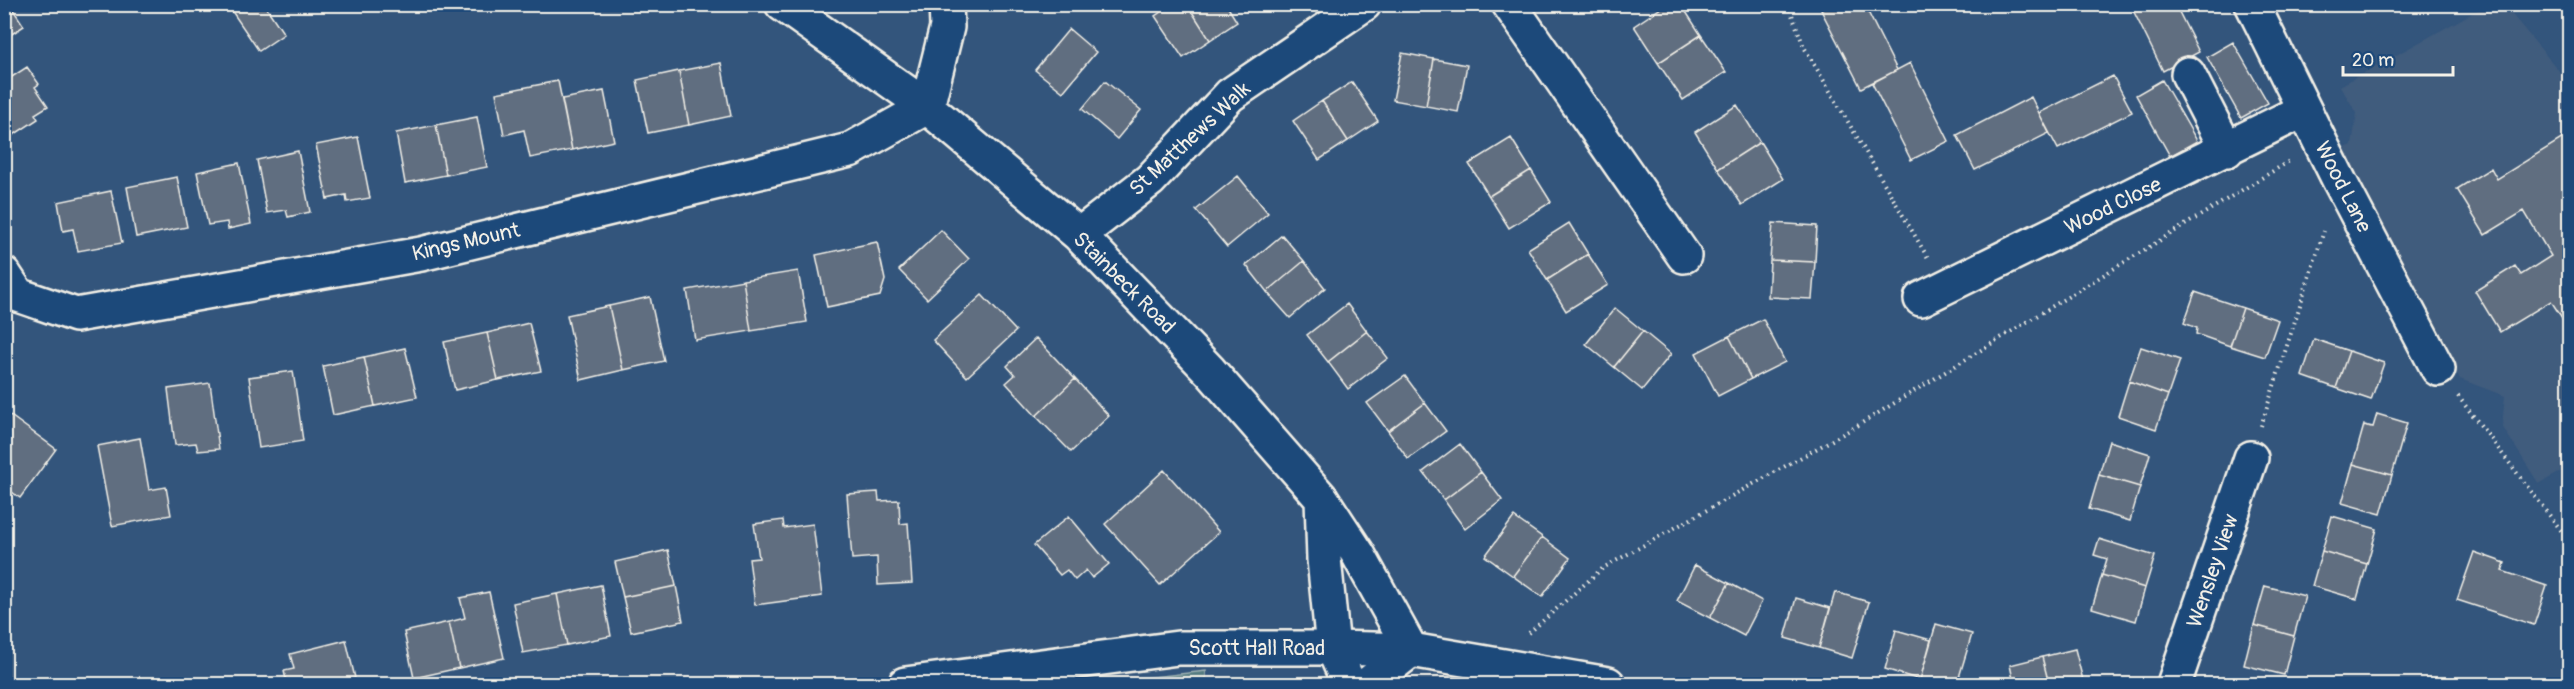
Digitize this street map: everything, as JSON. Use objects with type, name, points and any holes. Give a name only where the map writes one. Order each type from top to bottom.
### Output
[{"type":"main road","name":"Stainbeck Road","points":[[782,4],[927,107],[1079,235],[1210,371],[1322,499],[1358,554],[1411,650]]},
{"type":"main road","points":[[927,107],[947,27],[946,4]]},
{"type":"main road","name":"St Matthews Walk","points":[[1079,235],[1150,180],[1230,95],[1364,4]]},
{"type":"main road","points":[[1509,4],[1684,256]]},
{"type":"main road","name":"Wood Lane","points":[[2252,4],[2340,182],[2438,369]]},
{"type":"main road","points":[[2188,74],[2228,150]]},
{"type":"main road","name":"Kings Mount","points":[[4,274],[18,295],[76,315],[398,258],[850,150],[927,107]]},
{"type":"main road","name":"Wood Close","points":[[1933,293],[2228,150],[2304,110]]},
{"type":"main road","name":"Wensley View","points":[[2174,684],[2251,458]]},
{"type":"main road","points":[[1322,499],[1324,559],[1333,648],[1349,684]]},
{"type":"main road","name":"Scott Hall Road","points":[[905,684],[1178,648],[1411,650],[1495,664],[1542,678],[1608,684]]},
{"type":"main road","points":[[1368,684],[1411,650]]},
{"type":"path","points":[[1788,4],[1804,47],[1933,293]]},
{"type":"path","points":[[1495,664],[1603,568],[1857,426],[2320,142]]},
{"type":"path","points":[[2251,458],[2340,182]]},
{"type":"path","points":[[2438,369],[2570,542]]},
{"type":"shaded area","points":[[2489,4],[2504,5],[2569,83],[2569,467],[2539,484],[2502,426],[2505,396],[2460,379],[2343,149],[2352,145],[2357,113],[2340,86]]},
{"type":"green space","points":[[1206,671],[1206,684],[1090,684]]},
{"type":"building","points":[[4,4],[18,4],[12,8],[24,26],[4,39]]},
{"type":"building","points":[[227,4],[264,4],[284,34],[259,51]]},
{"type":"building","points":[[406,4],[420,4],[408,10]]},
{"type":"building","points":[[1173,4],[1187,4],[1210,40],[1183,58],[1155,16]]},
{"type":"building","points":[[1187,4],[1226,4],[1237,22],[1210,40]]},
{"type":"building","points":[[1667,4],[1681,4],[1701,35],[1658,63],[1634,26]]},
{"type":"building","points":[[1832,4],[1864,4],[1897,70],[1861,88],[1821,10]]},
{"type":"building","points":[[2130,4],[2175,4],[2199,52],[2163,71]]},
{"type":"building","points":[[1069,29],[1096,52],[1063,92],[1035,70]]},
{"type":"building","points":[[1701,35],[1726,72],[1683,100],[1658,63]]},
{"type":"building","points":[[2233,42],[2268,103],[2241,118],[2207,57]]},
{"type":"building","points":[[1402,53],[1434,59],[1426,106],[1393,100]]},
{"type":"building","points":[[1434,59],[1467,65],[1458,112],[1426,106]]},
{"type":"building","points":[[721,63],[731,116],[689,125],[679,71]]},
{"type":"building","points":[[1910,63],[1949,141],[1911,160],[1872,83]]},
{"type":"building","points":[[27,67],[39,84],[35,87],[48,106],[35,114],[38,119],[9,138],[4,131],[4,82]]},
{"type":"building","points":[[679,71],[689,125],[648,133],[637,80]]},
{"type":"building","points":[[2113,76],[2132,112],[2058,149],[2039,113]]},
{"type":"building","points":[[2162,80],[2197,141],[2170,156],[2136,95]]},
{"type":"building","points":[[558,81],[572,150],[530,158],[524,130],[504,135],[496,93]]},
{"type":"building","points":[[1105,81],[1141,110],[1117,139],[1082,109]]},
{"type":"building","points":[[1352,82],[1378,121],[1348,141],[1322,101]]},
{"type":"building","points":[[604,91],[614,141],[572,150],[562,99]]},
{"type":"building","points":[[2031,97],[2049,133],[1975,170],[1957,135]]},
{"type":"building","points":[[1322,101],[1348,141],[1319,160],[1293,121]]},
{"type":"building","points":[[1737,105],[1760,142],[1718,169],[1695,132]]},
{"type":"building","points":[[477,117],[487,167],[446,175],[436,125]]},
{"type":"building","points":[[436,125],[446,175],[405,183],[396,133]]},
{"type":"building","points":[[358,137],[370,198],[347,202],[346,195],[327,199],[316,145]]},
{"type":"building","points":[[1511,138],[1531,170],[1489,196],[1469,164]]},
{"type":"building","points":[[2563,138],[2570,150],[2570,330],[2551,301],[2500,332],[2475,291],[2515,266],[2521,275],[2551,256],[2524,211],[2485,235],[2457,189],[2491,168],[2497,179]]},
{"type":"building","points":[[1760,142],[1783,179],[1742,205],[1718,169]]},
{"type":"building","points":[[298,151],[310,212],[288,217],[286,210],[267,213],[257,160]]},
{"type":"building","points":[[239,163],[251,224],[228,229],[227,222],[208,225],[197,172]]},
{"type":"building","points":[[1531,170],[1551,202],[1509,228],[1489,196]]},
{"type":"building","points":[[1238,176],[1268,213],[1227,247],[1196,210]]},
{"type":"building","points":[[177,177],[187,227],[136,237],[127,187]]},
{"type":"building","points":[[111,191],[122,243],[78,251],[73,229],[63,231],[58,202]]},
{"type":"building","points":[[1569,223],[1588,254],[1547,280],[1528,249]]},
{"type":"building","points":[[1773,223],[1817,226],[1815,262],[1770,260]]},
{"type":"building","points":[[941,230],[969,259],[927,299],[899,270]]},
{"type":"building","points":[[1282,235],[1304,261],[1267,292],[1246,265]]},
{"type":"building","points":[[877,242],[885,280],[880,296],[827,307],[816,255]]},
{"type":"building","points":[[1588,254],[1608,285],[1566,311],[1547,280]]},
{"type":"building","points":[[1770,260],[1815,262],[1812,299],[1768,297]]},
{"type":"building","points":[[1304,261],[1325,288],[1290,318],[1267,292]]},
{"type":"building","points":[[798,271],[807,322],[751,331],[743,280]]},
{"type":"building","points":[[743,280],[751,331],[695,340],[687,290]]},
{"type":"building","points":[[2195,292],[2243,308],[2230,346],[2196,334],[2197,328],[2184,323]]},
{"type":"building","points":[[982,295],[1016,331],[967,377],[933,340]]},
{"type":"building","points":[[650,297],[664,361],[623,370],[609,306]]},
{"type":"building","points":[[1347,304],[1367,331],[1328,362],[1307,335]]},
{"type":"building","points":[[609,306],[623,370],[581,380],[567,315]]},
{"type":"building","points":[[1615,308],[1643,331],[1614,367],[1586,344]]},
{"type":"building","points":[[2243,308],[2278,320],[2265,357],[2230,346]]},
{"type":"building","points":[[1763,319],[1785,362],[1751,379],[1729,336]]},
{"type":"building","points":[[529,323],[541,371],[498,380],[487,333]]},
{"type":"building","points":[[1367,331],[1388,358],[1348,389],[1328,362]]},
{"type":"building","points":[[1643,331],[1671,354],[1642,390],[1614,367]]},
{"type":"building","points":[[487,333],[498,380],[455,390],[444,342]]},
{"type":"building","points":[[1729,336],[1751,379],[1718,396],[1696,353]]},
{"type":"building","points":[[1036,338],[1075,379],[1036,416],[1006,383],[1015,375],[1007,366]]},
{"type":"building","points":[[2314,339],[2349,351],[2336,388],[2302,376]]},
{"type":"building","points":[[2141,347],[2180,360],[2168,395],[2129,381]]},
{"type":"building","points":[[405,348],[417,397],[375,406],[364,357]]},
{"type":"building","points":[[2349,351],[2384,363],[2371,400],[2336,388]]},
{"type":"building","points":[[364,357],[375,406],[333,415],[323,366]]},
{"type":"building","points":[[293,371],[303,441],[259,448],[249,377]]},
{"type":"building","points":[[1405,376],[1425,403],[1388,431],[1367,403]]},
{"type":"building","points":[[1075,379],[1109,416],[1071,452],[1036,416]]},
{"type":"building","points":[[2129,381],[2168,395],[2156,429],[2118,416]]},
{"type":"building","points":[[210,383],[219,449],[198,451],[196,443],[175,445],[168,389]]},
{"type":"building","points":[[1425,403],[1446,431],[1408,459],[1388,431]]},
{"type":"building","points":[[4,411],[56,449],[20,498],[4,486]]},
{"type":"building","points":[[2377,414],[2407,423],[2392,475],[2353,464],[2364,425],[2373,427]]},
{"type":"building","points":[[140,438],[149,490],[166,487],[171,515],[112,526],[97,446]]},
{"type":"building","points":[[2109,441],[2150,454],[2140,487],[2099,475]]},
{"type":"building","points":[[1460,444],[1481,472],[1444,500],[1423,472]]},
{"type":"building","points":[[2353,464],[2392,475],[2381,514],[2342,503]]},
{"type":"building","points":[[1164,470],[1219,532],[1160,585],[1105,524]]},
{"type":"building","points":[[1481,472],[1502,500],[1465,529],[1444,500]]},
{"type":"building","points":[[2099,475],[2140,487],[2130,521],[2089,509]]},
{"type":"building","points":[[878,492],[879,501],[899,500],[900,524],[908,523],[912,583],[878,585],[877,557],[852,559],[847,494]]},
{"type":"building","points":[[1069,516],[1109,564],[1092,578],[1086,570],[1075,580],[1067,570],[1060,575],[1034,545]]},
{"type":"building","points":[[2332,516],[2377,529],[2367,564],[2322,551]]},
{"type":"building","points":[[1514,517],[1542,537],[1513,576],[1485,556]]},
{"type":"building","points":[[783,520],[784,528],[813,524],[822,596],[755,605],[749,559],[759,558],[754,524]]},
{"type":"building","points":[[1542,537],[1570,558],[1542,597],[1513,576]]},
{"type":"building","points":[[2099,539],[2155,556],[2145,588],[2102,575],[2107,559],[2094,555]]},
{"type":"building","points":[[668,550],[676,586],[623,597],[615,562]]},
{"type":"building","points":[[2322,551],[2367,564],[2357,599],[2312,586]]},
{"type":"building","points":[[2474,552],[2505,563],[2502,571],[2547,586],[2534,625],[2457,600]]},
{"type":"building","points":[[1695,565],[1729,583],[1710,618],[1677,601]]},
{"type":"building","points":[[2102,575],[2145,588],[2136,621],[2092,608]]},
{"type":"building","points":[[1729,583],[1762,601],[1744,636],[1710,618]]},
{"type":"building","points":[[601,585],[611,636],[567,645],[557,594]]},
{"type":"building","points":[[676,586],[683,621],[631,632],[623,597]]},
{"type":"building","points":[[2265,586],[2305,596],[2294,636],[2254,625]]},
{"type":"building","points":[[489,592],[504,658],[459,668],[449,622],[465,618],[460,598]]},
{"type":"building","points":[[1835,592],[1869,602],[1852,658],[1819,648]]},
{"type":"building","points":[[557,594],[567,645],[523,653],[513,603]]},
{"type":"building","points":[[1796,598],[1830,608],[1819,648],[1785,638]]},
{"type":"building","points":[[449,622],[459,668],[414,678],[404,632]]},
{"type":"building","points":[[1936,624],[1972,634],[1957,684],[1937,684],[1920,680]]},
{"type":"building","points":[[2254,625],[2294,636],[2284,675],[2244,665]]},
{"type":"building","points":[[1896,630],[1931,640],[1920,680],[1885,669]]},
{"type":"building","points":[[346,640],[355,678],[345,680],[346,684],[287,684],[284,671],[294,669],[290,654]]},
{"type":"building","points":[[2075,649],[2084,684],[2049,684],[2042,657]]},
{"type":"building","points":[[2042,657],[2049,684],[2014,684],[2010,665]]}]
